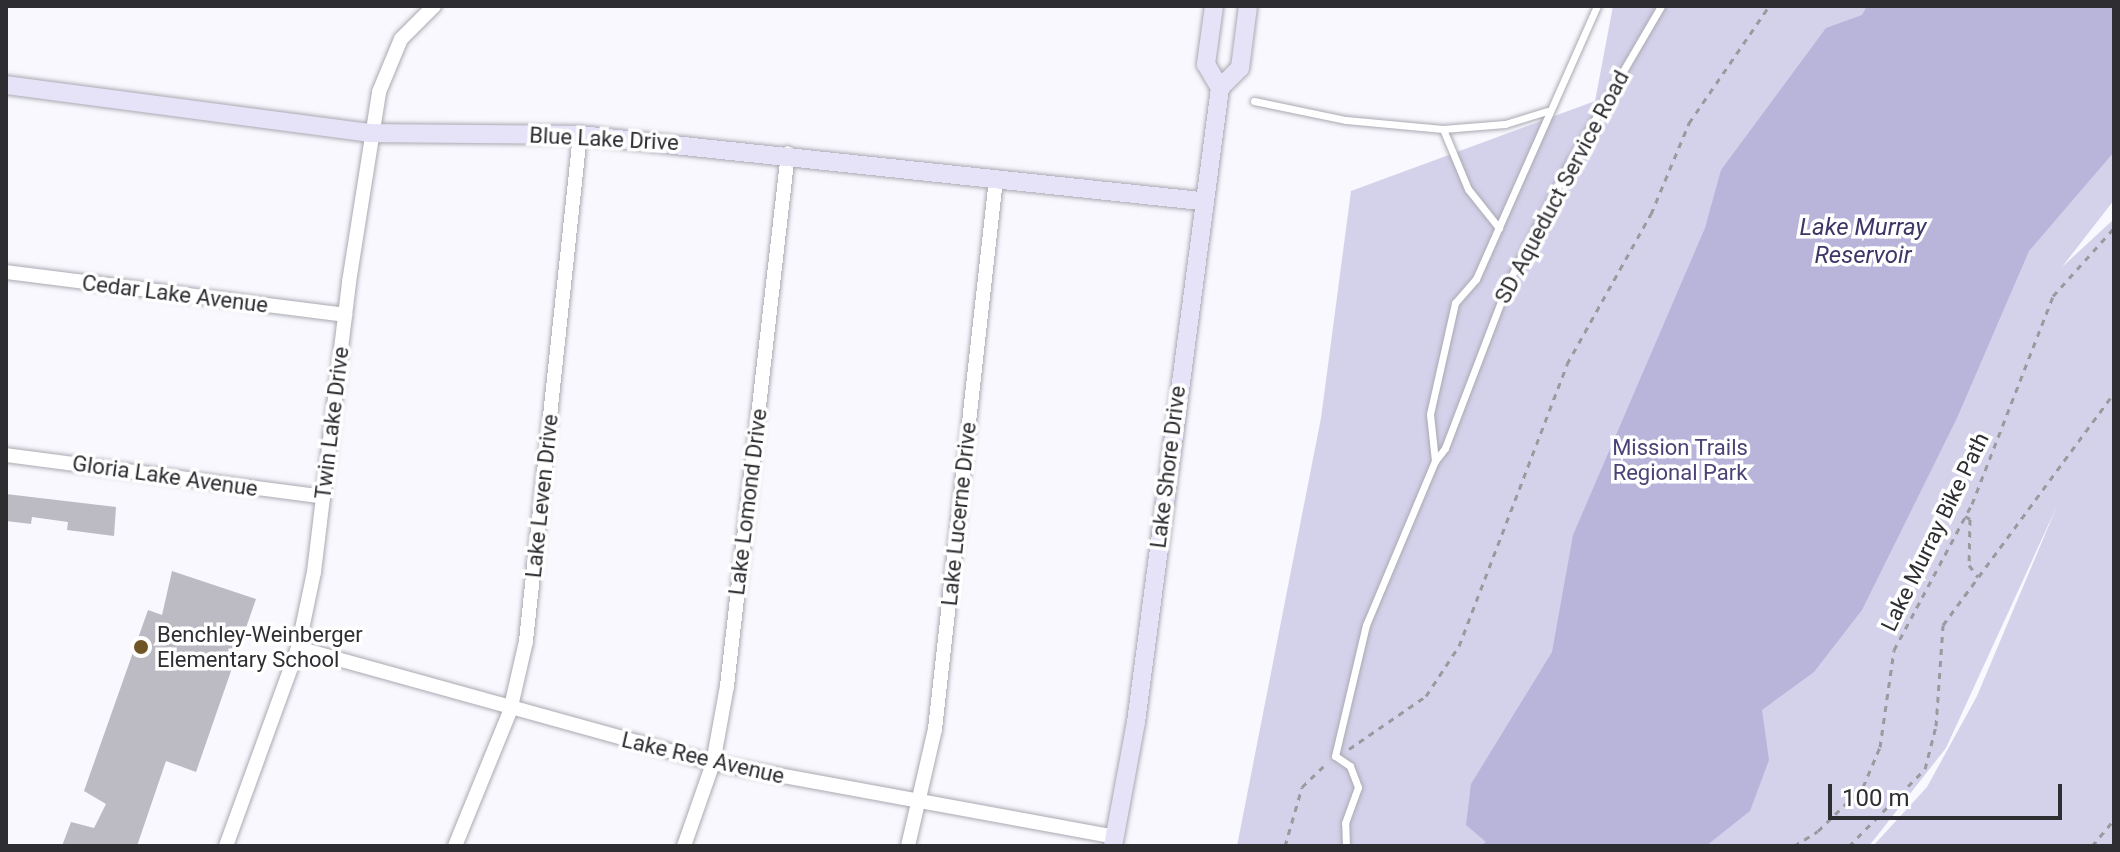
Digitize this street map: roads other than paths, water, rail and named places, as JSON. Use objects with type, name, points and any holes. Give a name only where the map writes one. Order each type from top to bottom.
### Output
[{"type":"street","name":"Twin Lake Drive","points":[[226,846],[298,648],[323,497],[370,133],[387,63],[401,39],[434,6]]},
{"type":"street","points":[[1214,6],[1206,64],[1220,88],[1240,68],[1248,6]]},
{"type":"street","name":"Blue Lake Drive","points":[[6,85],[370,133],[580,135],[788,153],[1201,201]]},
{"type":"street","name":"Lake Shore Drive","points":[[1114,842],[1136,722],[1201,201],[1220,88]]},
{"type":"street","name":"Lake Leven Drive","points":[[455,846],[510,711],[526,641],[580,135]]},
{"type":"street","name":"Lake Lomond Drive","points":[[684,846],[713,763],[727,686],[788,153]]},
{"type":"street","name":"Lake Lucerne Drive","points":[[908,846],[935,729],[996,179]]},
{"type":"street","name":"Cedar Lake Avenue","points":[[6,272],[345,315]]},
{"type":"street","name":"Gloria Lake Avenue","points":[[6,455],[323,497]]},
{"type":"street","name":"Lake Ree Avenue","points":[[298,648],[510,711],[713,763],[1114,842]]},
{"type":"lane","name":"SD Aqueduct Service Road","points":[[1435,461],[1430,414],[1445,334],[1455,303],[1476,279],[1547,111],[1597,6]]},
{"type":"lane","name":"SD Aqueduct Service Road","points":[[1346,846],[1345,823],[1358,787],[1350,766],[1335,756],[1366,625],[1435,461],[1445,448],[1508,283],[1567,167],[1661,6]]},
{"type":"lane","points":[[1254,101],[1346,120],[1443,129],[1505,124],[1547,111]]},
{"type":"lane","points":[[1443,129],[1468,189],[1499,228]]},
{"type":"water","name":"Lake Murray Reservoir","points":[[1867,6],[2114,6],[2114,152],[2029,251],[1957,418],[1862,610],[1814,672],[1762,710],[1769,760],[1750,811],[1706,846],[1480,846],[1486,842],[1466,825],[1471,784],[1552,652],[1573,535],[1705,228],[1721,170],[1826,28],[1862,15]]},
{"type":"place","name":"Benchley-Weinberger Elementary School","points":[[141,647]]},
{"type":"park label","name":"Mission Trails Regional Park","points":[[1680,460]]}]
